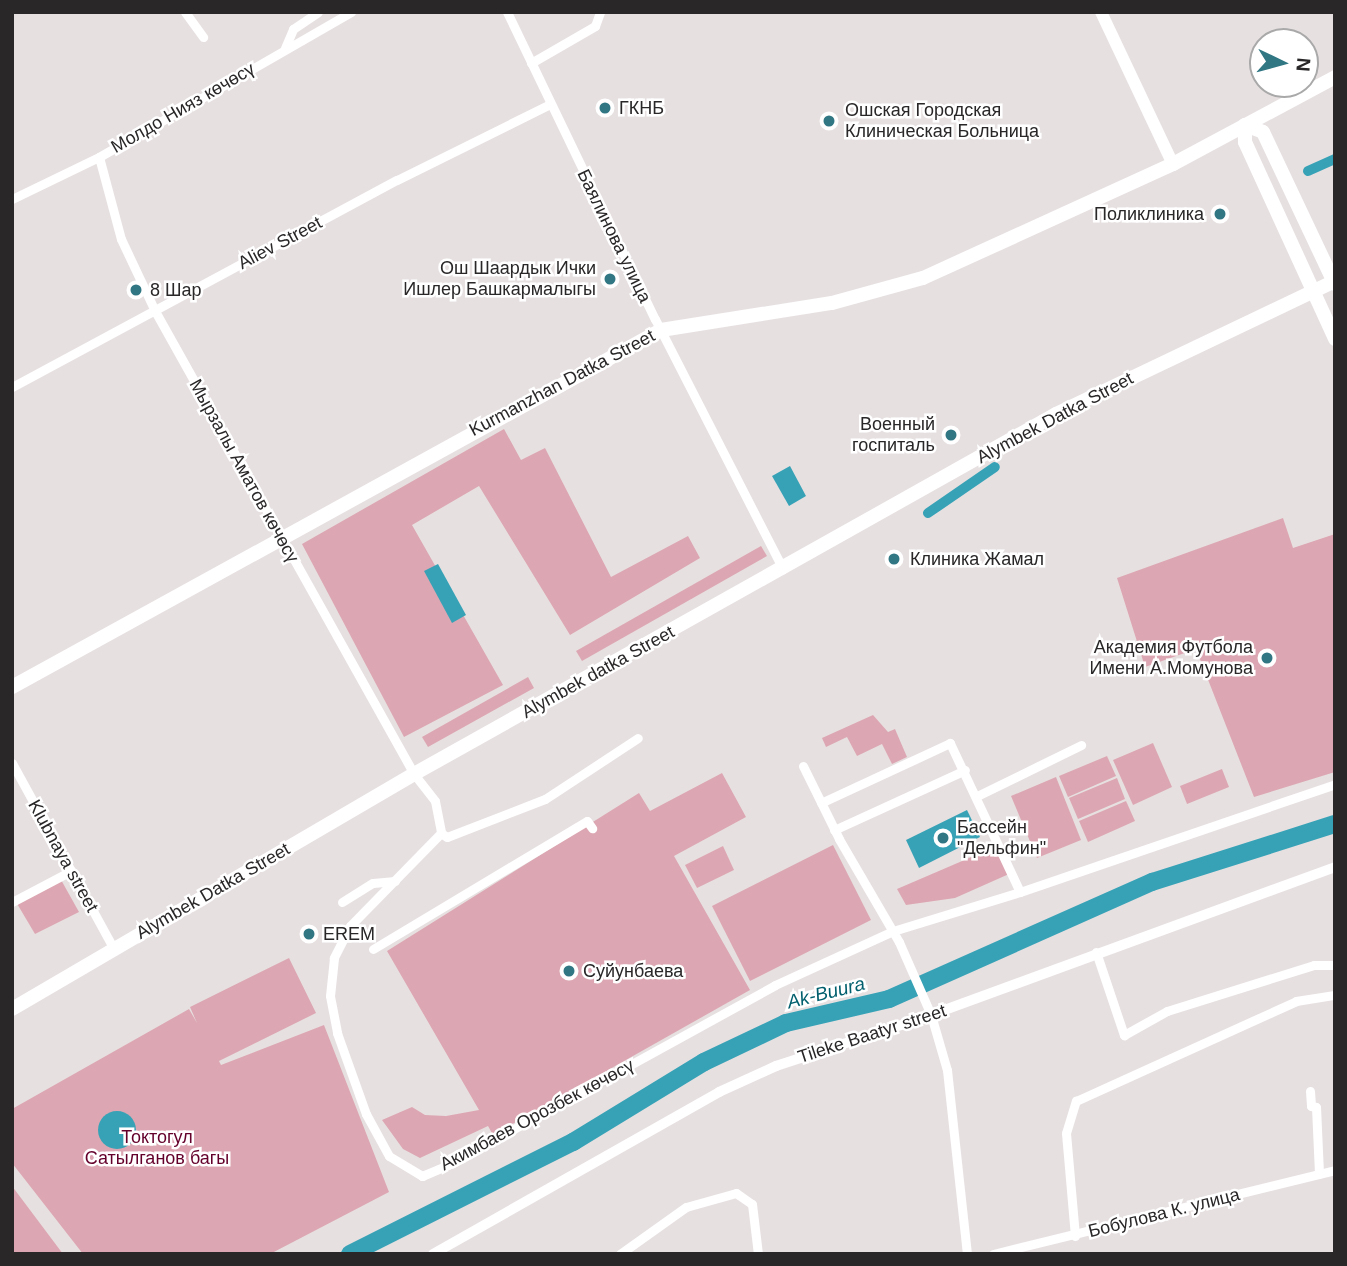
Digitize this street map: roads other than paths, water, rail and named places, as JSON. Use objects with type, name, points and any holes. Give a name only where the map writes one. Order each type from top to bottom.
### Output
[{"type":"main road","points":[[1101,12],[1173,164]]},
{"type":"main road","name":"Kurmanzhan Datka Street","points":[[12,687],[280,537],[661,330],[832,303],[923,278],[1173,164],[1335,77]]},
{"type":"main road","points":[[1334,282],[1263,132],[1245,125],[1245,142],[1335,338]]},
{"type":"main road","name":"Alymbek Datka Street","points":[[783,569],[1056,414],[1312,290],[1334,282]]},
{"type":"main road","name":"Alymbek datka Street","points":[[414,774],[783,569]]},
{"type":"main road","name":"Alymbek Datka Street","points":[[12,1009],[414,774]]},
{"type":"street","points":[[185,12],[204,37]]},
{"type":"street","points":[[285,49],[293,29],[318,12]]},
{"type":"street","name":"Молдо Нияз көчөсү","points":[[12,198],[99,157],[351,12]]},
{"type":"street","name":"Баялинова улица","points":[[507,12],[661,330],[783,569]]},
{"type":"street","points":[[531,63],[595,26],[600,12]]},
{"type":"street","name":"Aliev Street","points":[[12,387],[397,180],[550,104]]},
{"type":"street","name":"Мырзалы Аматов көчөсү","points":[[99,157],[121,239],[155,311],[414,774]]},
{"type":"street","points":[[414,774],[435,801],[441,832],[447,837],[545,800],[638,738]]},
{"type":"street","points":[[821,803],[950,743],[1020,892]]},
{"type":"street","points":[[977,796],[1081,745]]},
{"type":"street","name":"Klubnaya street","points":[[12,763],[114,949]]},
{"type":"street","points":[[803,766],[834,830],[893,931],[931,1015],[947,1070],[967,1254]]},
{"type":"street","points":[[834,830],[965,770]]},
{"type":"street","points":[[893,931],[1020,892],[1335,784]]},
{"type":"street","points":[[373,949],[587,821],[592,828]]},
{"type":"street","name":"Акимбаев Орозбек көчөсү","points":[[441,832],[343,937],[334,958],[330,996],[341,1044],[366,1114],[388,1156],[422,1175],[775,985],[893,931]]},
{"type":"street","name":"Tileke Baatyr street","points":[[433,1254],[719,1091],[776,1066],[931,1015],[1096,952],[1335,867]]},
{"type":"street","points":[[12,902],[71,871]]},
{"type":"street","points":[[342,902],[373,883],[395,881]]},
{"type":"street","points":[[1096,952],[1124,1035],[1167,1011],[1314,965],[1335,965]]},
{"type":"street","points":[[1075,1236],[1066,1133],[1076,1101],[1296,1001],[1335,995]]},
{"type":"street","points":[[1310,1091],[1311,1106],[1316,1107],[1319,1174]]},
{"type":"street","name":"Бобулова К. улица","points":[[993,1254],[1335,1170]]},
{"type":"street","points":[[620,1254],[686,1207],[736,1193],[752,1204],[758,1254]]},
{"type":"water","points":[[790,466],[806,496],[789,506],[772,476]]},
{"type":"water","points":[[438,564],[466,615],[452,623],[424,571]]},
{"type":"water","name":"Бассейн \"Дельфин\"","points":[[967,810],[980,837],[919,868],[906,840]]},
{"type":"water","points":[[117,1111],[131,1116],[136,1130],[131,1144],[117,1149],[103,1144],[98,1130],[103,1116]]},
{"type":"waterway","points":[[1308,171],[1335,159]]},
{"type":"waterway","points":[[928,513],[995,467]]},
{"type":"waterway","name":"Ak-Buura","points":[[350,1254],[573,1142],[704,1062],[786,1023],[889,999],[1152,882],[1335,824]]},
{"type":"place","name":"ГКНБ","points":[[605,108]]},
{"type":"place","name":"Ошская Городская Клиническая Больница","points":[[829,121]]},
{"type":"place","name":"Поликлиника","points":[[1220,214]]},
{"type":"place","name":"Ош Шаардык Ички Ишлер Башкармалыгы","points":[[610,279]]},
{"type":"place","name":"8 Шар","points":[[136,290]]},
{"type":"place","name":"Военный госпиталь","points":[[951,435]]},
{"type":"place","name":"Клиника Жамал","points":[[894,559]]},
{"type":"place","name":"Академия Футбола Имени А.Момунова","points":[[1267,658]]},
{"type":"place","name":"Бассейн \"Дельфин\"","points":[[943,838]]},
{"type":"place","name":"EREM","points":[[309,934]]},
{"type":"place","name":"Суйунбаева","points":[[569,971]]},
{"type":"park label","name":"Токтогул Сатылганов багы","points":[[157,1148]]}]
